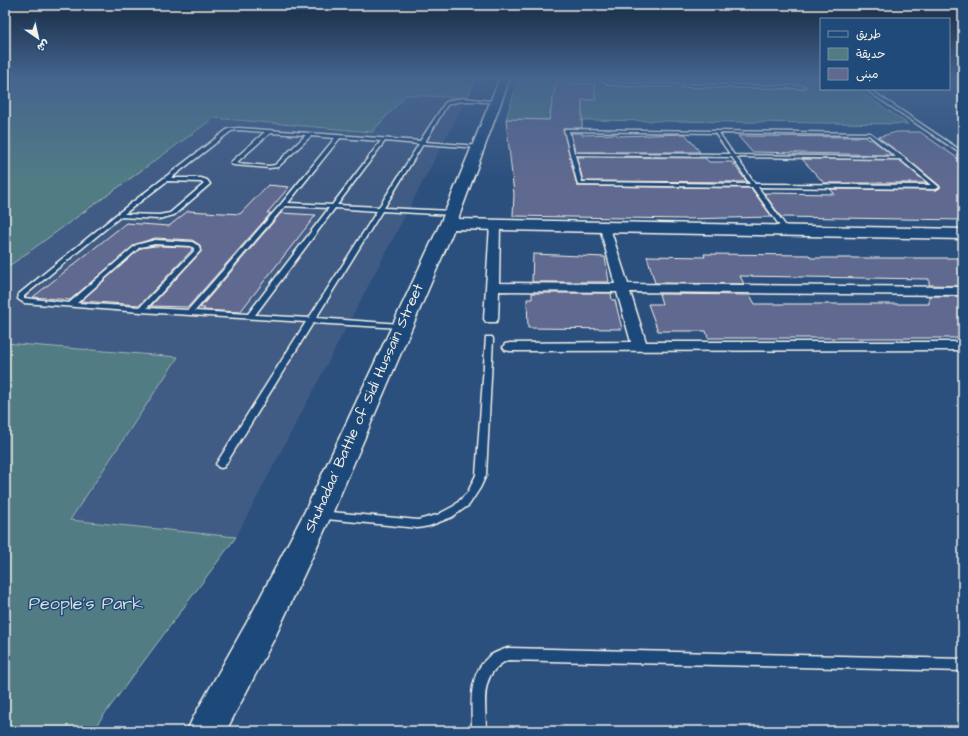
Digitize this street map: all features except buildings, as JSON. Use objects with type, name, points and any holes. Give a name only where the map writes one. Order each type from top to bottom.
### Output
[{"type":"main road","name":"Shuhadaa' Battle of Sidi Hussain Street","points":[[206,731],[263,626],[318,514],[450,218],[492,112]]},
{"type":"main road","points":[[450,218],[495,225],[787,232],[963,234]]},
{"type":"street","points":[[491,319],[495,225]]},
{"type":"street","points":[[605,228],[640,347]]},
{"type":"street","points":[[492,287],[963,291]]},
{"type":"street","points":[[510,347],[963,346]]},
{"type":"lane","points":[[221,464],[441,112]]},
{"type":"lane","points":[[901,112],[963,154]]},
{"type":"lane","points":[[401,326],[71,305],[24,301],[21,299],[21,295],[119,215],[228,131],[239,129],[478,147]]},
{"type":"lane","points":[[566,130],[716,132],[870,134],[936,187],[580,184],[566,130]]},
{"type":"lane","points":[[269,131],[233,163],[269,167],[276,166],[310,134]]},
{"type":"lane","points":[[716,132],[787,232]]},
{"type":"lane","points":[[188,312],[284,204],[339,136]]},
{"type":"lane","points":[[250,316],[384,140]]},
{"type":"lane","points":[[572,154],[901,158]]},
{"type":"lane","points":[[119,215],[167,216],[175,212],[207,184],[205,181],[201,180],[166,179]]},
{"type":"lane","points":[[284,204],[380,209],[450,218]]},
{"type":"lane","points":[[71,305],[138,246],[155,242],[192,244],[197,247],[197,250],[141,310]]},
{"type":"lane","points":[[318,514],[418,524],[434,521],[461,507],[478,486],[481,475],[489,339]]},
{"type":"lane","points":[[479,731],[480,677],[491,661],[508,654],[963,665]]},
{"type":"shaded area","points":[[390,112],[459,112],[236,537],[70,520],[178,357],[5,343],[5,269],[214,118],[372,132]]},
{"type":"green space","points":[[5,112],[390,112],[372,132],[214,118],[5,269]]},
{"type":"green space","points":[[508,112],[891,112],[908,124],[506,119]]},
{"type":"green space","name":"People's Park","points":[[5,343],[178,357],[70,520],[236,537],[92,731],[5,731]]}]
